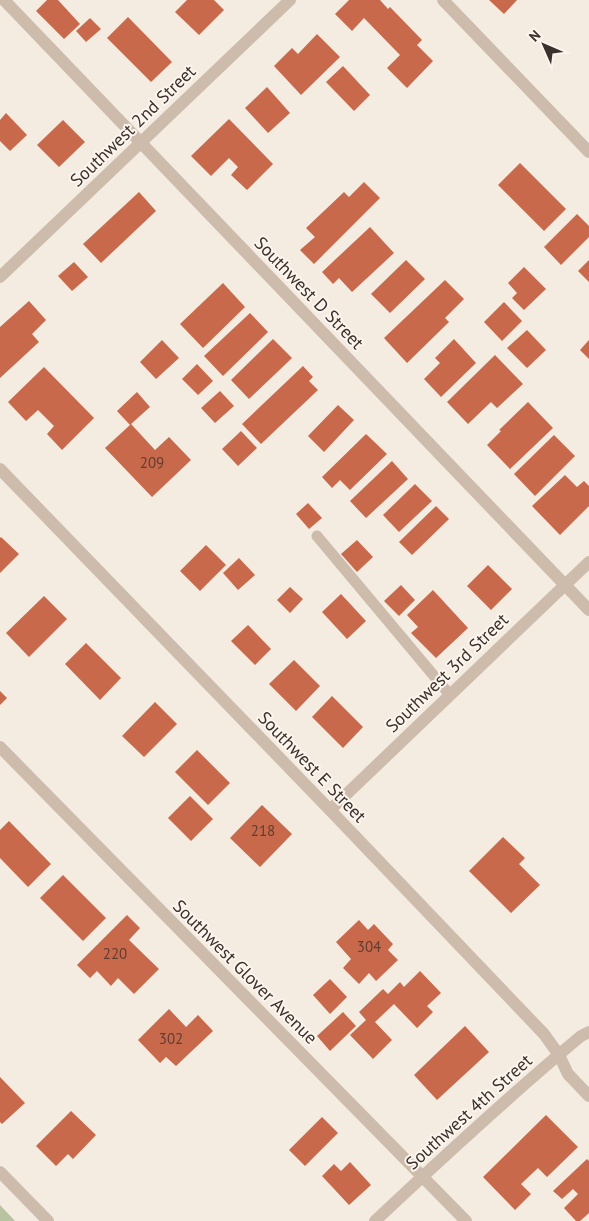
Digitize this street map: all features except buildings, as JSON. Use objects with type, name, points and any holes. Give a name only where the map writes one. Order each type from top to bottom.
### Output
[{"type":"street","name":"Southwest D Street","points":[[4,0],[589,610]]},
{"type":"street","name":"Southwest 2nd Street","points":[[0,277],[290,0]]},
{"type":"street","points":[[443,0],[589,152]]},
{"type":"street","name":"Southwest E Street","points":[[0,469],[544,1034],[559,1055],[568,1074],[589,1096]]},
{"type":"street","name":"Southwest 3rd Street","points":[[330,810],[589,562]]},
{"type":"street","name":"Southwest Glover Avenue","points":[[0,747],[466,1221]]},
{"type":"street","name":"Southwest 4th Street","points":[[375,1221],[422,1176],[559,1055],[581,1036],[589,1032]]},
{"type":"street","points":[[0,1172],[48,1221]]},
{"type":"lane","points":[[317,536],[450,695]]},
{"type":"green space","points":[[0,1205],[15,1221],[0,1221]]}]
